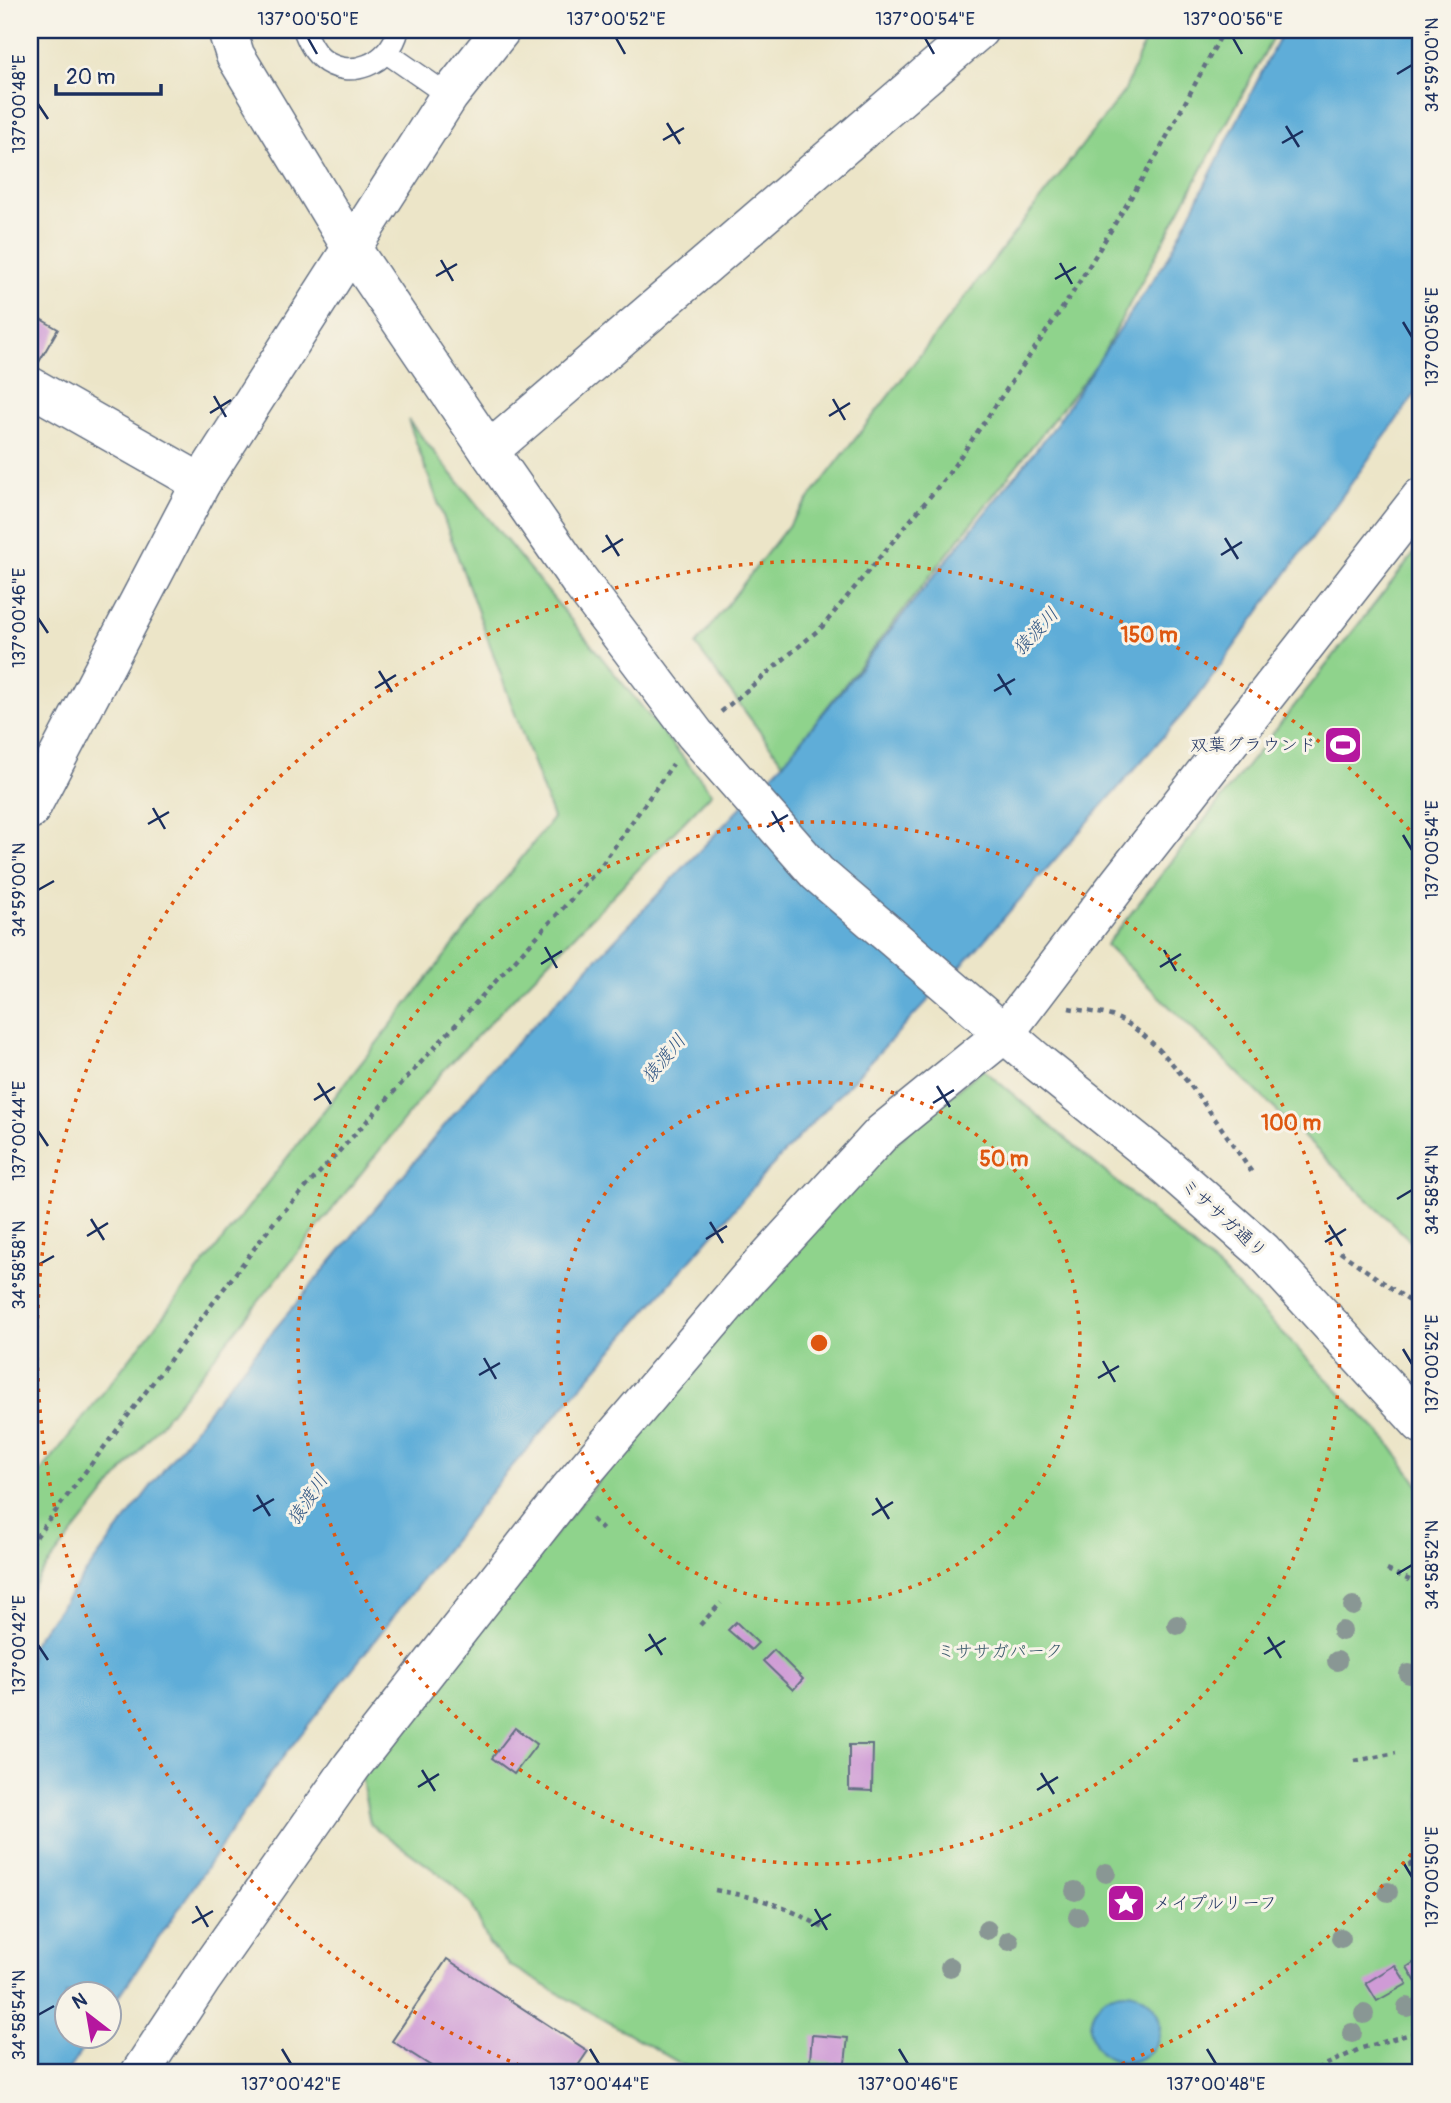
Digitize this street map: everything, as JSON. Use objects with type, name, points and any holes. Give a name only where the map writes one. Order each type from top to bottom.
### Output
[{"type":"street","name":"ミササガ通り","points":[[227,30],[235,55],[352,248],[578,579],[695,734],[817,873],[1158,1159],[1263,1251],[1421,1424]]},
{"type":"street","points":[[30,810],[201,483],[449,96],[501,30]]},
{"type":"street","points":[[489,451],[979,30]]},
{"type":"street","points":[[30,386],[201,483]]},
{"type":"street","points":[[140,2073],[202,1979],[352,1766],[575,1483],[749,1278],[882,1133],[1005,1033],[1421,497]]},
{"type":"lane","points":[[304,30],[311,47],[323,60],[338,67],[356,69],[373,64],[387,53],[398,30]]},
{"type":"lane","points":[[387,53],[449,96]]},
{"type":"path","points":[[30,1545],[275,1221],[598,870],[695,734],[822,627],[947,476],[1072,294],[1158,153],[1224,30]]},
{"type":"path","points":[[1065,1007],[1113,1016],[1150,1039],[1188,1084],[1253,1174]]},
{"type":"path","points":[[1340,1252],[1421,1309]]},
{"type":"path","points":[[1387,1570],[1421,1585]]},
{"type":"path","points":[[700,1625],[721,1603]]},
{"type":"path","points":[[1355,1761],[1396,1753]]},
{"type":"path","points":[[1410,1863],[1415,1892],[1415,1918]]},
{"type":"path","points":[[715,1890],[755,1897],[795,1911],[825,1929]]},
{"type":"path","points":[[1308,2073],[1362,2048],[1421,2031]]},
{"type":"green space","points":[[1149,30],[1277,30],[1099,361],[783,763],[696,645],[1125,90]]},
{"type":"green space","points":[[408,420],[712,793],[443,1071],[39,1576],[30,1592],[30,1486],[553,818]]},
{"type":"green space","name":"双葉グラウンド","points":[[1421,545],[1421,1251],[1106,945]]},
{"type":"green space","name":"ミササガパーク","points":[[983,1069],[1221,1270],[1388,1442],[1421,1489],[1419,2073],[697,2073],[511,1966],[489,1944],[472,1905],[449,1881],[370,1824],[361,1774],[757,1285],[915,1124]]},
{"type":"water","name":"猿渡川","points":[[1283,30],[1421,30],[1421,386],[1198,697],[972,954],[768,1170],[502,1478],[273,1770],[122,1992],[122,1980],[52,1980],[52,2050],[82,2050],[66,2073],[30,2073],[30,1647],[219,1396],[489,1072],[783,763],[1052,430],[1169,256]]},
{"type":"water","points":[[1132,1992],[1145,1998],[1154,2007],[1158,2013],[1158,2041],[1150,2052],[1139,2060],[1118,2062],[1100,2052],[1092,2041],[1090,2020],[1100,2002],[1111,1994]]},
{"type":"building","points":[[30,313],[58,329],[39,362],[30,357]]},
{"type":"building","points":[[736,1622],[758,1643],[751,1650],[728,1630]]},
{"type":"building","points":[[774,1650],[803,1679],[793,1690],[763,1661]]},
{"type":"building","points":[[1421,1720],[1421,1742],[1420,1742],[1415,1721]]},
{"type":"building","points":[[515,1728],[537,1744],[514,1774],[492,1758]]},
{"type":"building","points":[[849,1745],[873,1745],[872,1791],[849,1790]]},
{"type":"building","points":[[447,1959],[588,2051],[573,2073],[442,2073],[392,2041]]},
{"type":"building","points":[[1415,1962],[1421,1972],[1421,1978],[1416,1982],[1407,1967]]},
{"type":"building","points":[[1395,1965],[1407,1984],[1377,2001],[1366,1983]]},
{"type":"building","points":[[812,2035],[848,2038],[845,2063],[810,2060]]},
{"type":"place","name":"双葉グラウンド","points":[[1343,745]]},
{"type":"place","name":"メイプルリーフ","points":[[1126,1903]]}]
